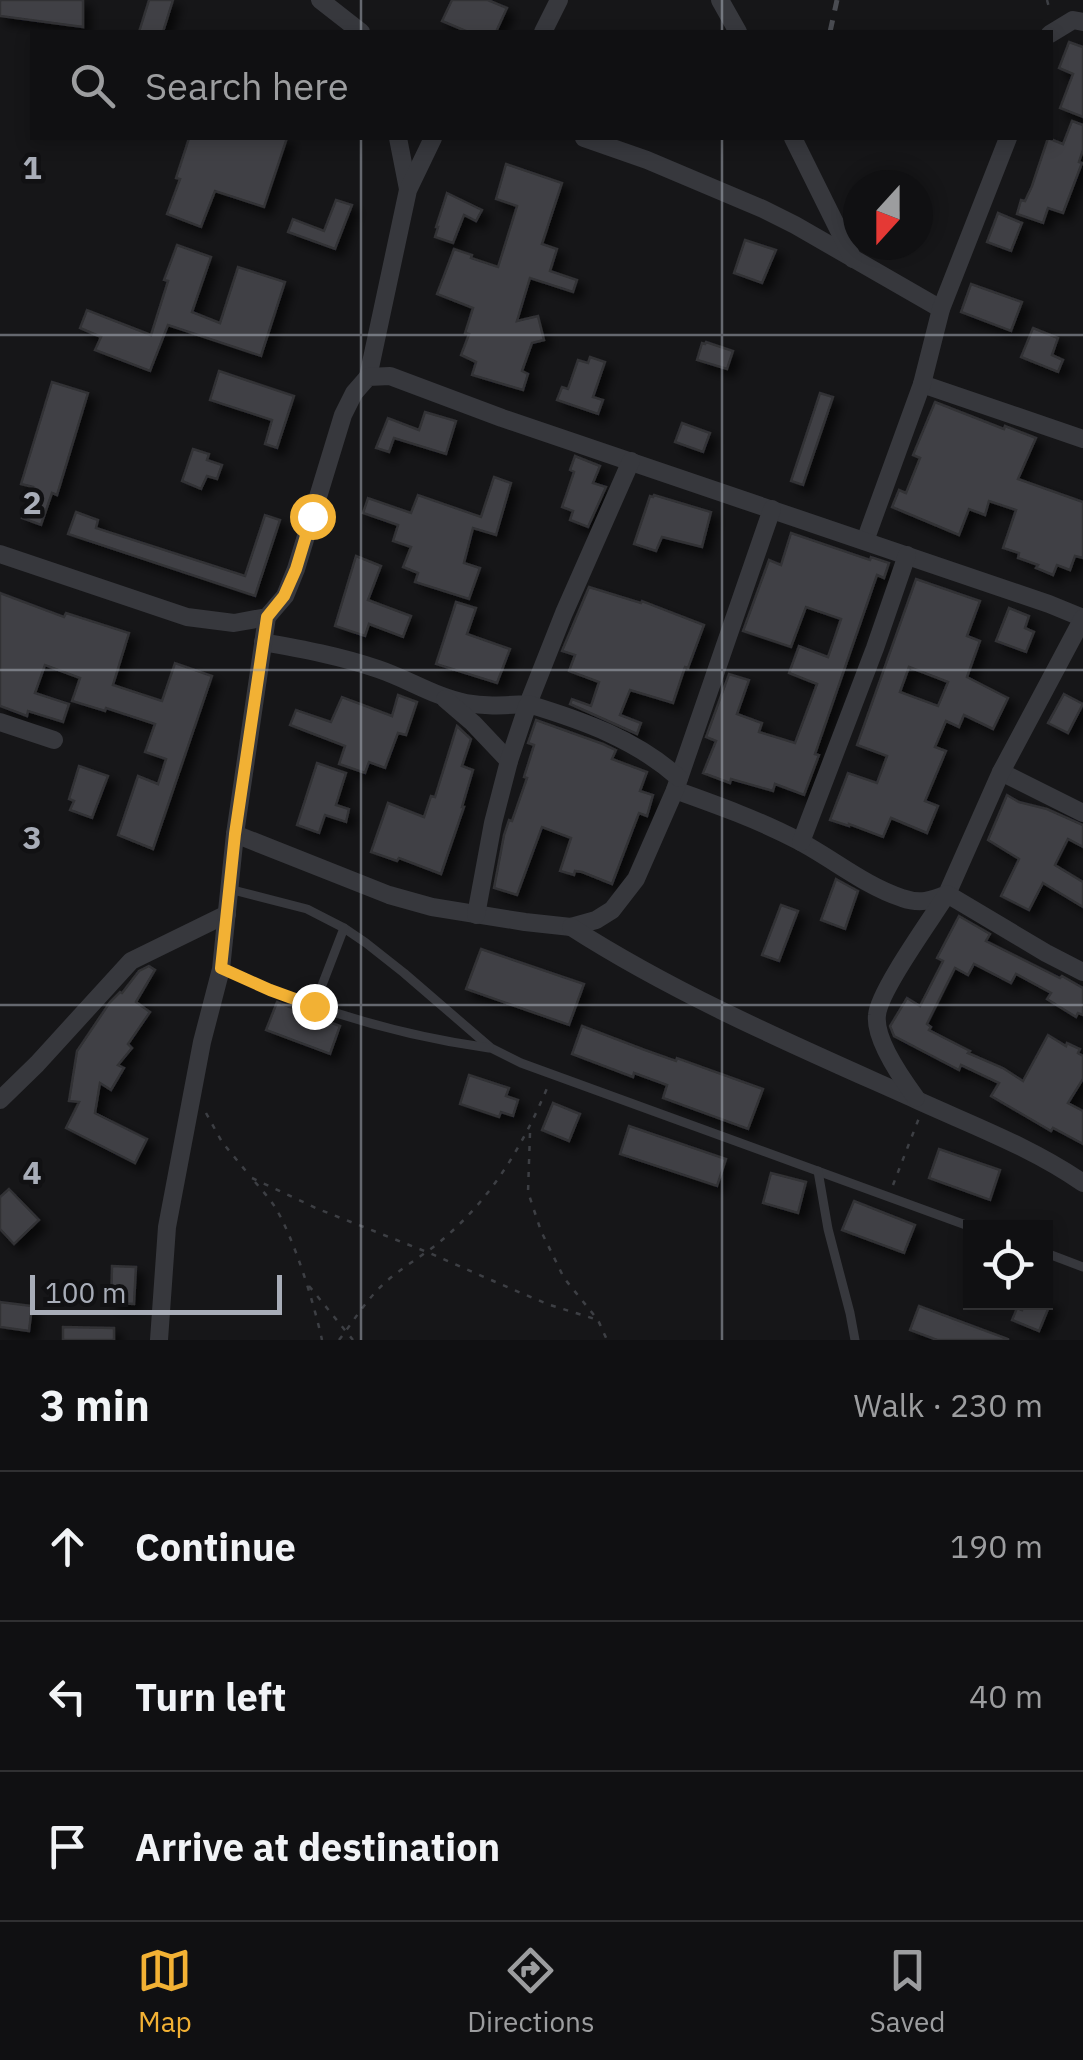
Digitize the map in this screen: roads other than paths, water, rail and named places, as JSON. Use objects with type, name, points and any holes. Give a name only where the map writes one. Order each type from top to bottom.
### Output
[{"type":"street","points":[[320,0],[359,30]]},
{"type":"street","points":[[544,30],[559,0]]},
{"type":"street","points":[[720,0],[737,30]]},
{"type":"street","points":[[1053,32],[1073,20],[1083,22]]},
{"type":"street","points":[[398,140],[408,190]]},
{"type":"street","points":[[159,1340],[167,1227],[221,968],[235,834],[267,617],[284,596],[296,569],[343,415],[368,376],[408,190],[433,140]]},
{"type":"street","points":[[590,140],[763,209],[843,254]]},
{"type":"street","points":[[795,140],[843,239]]},
{"type":"street","points":[[865,541],[922,384],[942,309],[1007,140]]},
{"type":"street","points":[[853,260],[942,309]]},
{"type":"street","points":[[368,376],[390,376],[1083,618],[1001,772],[948,894],[879,1005],[876,1018],[885,1047],[920,1102]]},
{"type":"street","points":[[922,384],[1081,432]]},
{"type":"street","points":[[476,914],[493,824],[528,704],[631,461]]},
{"type":"street","points":[[235,834],[432,907],[571,927],[596,920],[612,910],[636,879],[677,784],[772,508]]},
{"type":"street","points":[[0,554],[186,617],[234,623],[267,617]]},
{"type":"street","points":[[801,842],[907,555]]},
{"type":"street","points":[[263,642],[345,658],[465,703],[528,704],[600,728],[648,753],[677,784],[801,842],[882,890],[904,900],[922,902],[948,894],[1083,972]]},
{"type":"street","points":[[440,695],[510,761]]},
{"type":"street","points":[[0,722],[54,740]]},
{"type":"street","points":[[1001,772],[1083,813]]},
{"type":"street","points":[[0,1100],[132,961],[227,914]]},
{"type":"street","points":[[571,927],[614,955],[765,1032],[1025,1150],[1083,1182]]},
{"type":"lane","points":[[230,889],[308,910],[344,928],[404,973],[491,1048],[553,1076],[963,1224]]},
{"type":"lane","points":[[314,1006],[344,928]]},
{"type":"lane","points":[[221,968],[270,990],[393,1031],[491,1048]]},
{"type":"lane","points":[[818,1171],[854,1340]]},
{"type":"lane","points":[[1053,1256],[1083,1267]]},
{"type":"railway","points":[[830,30],[837,0]]}]
